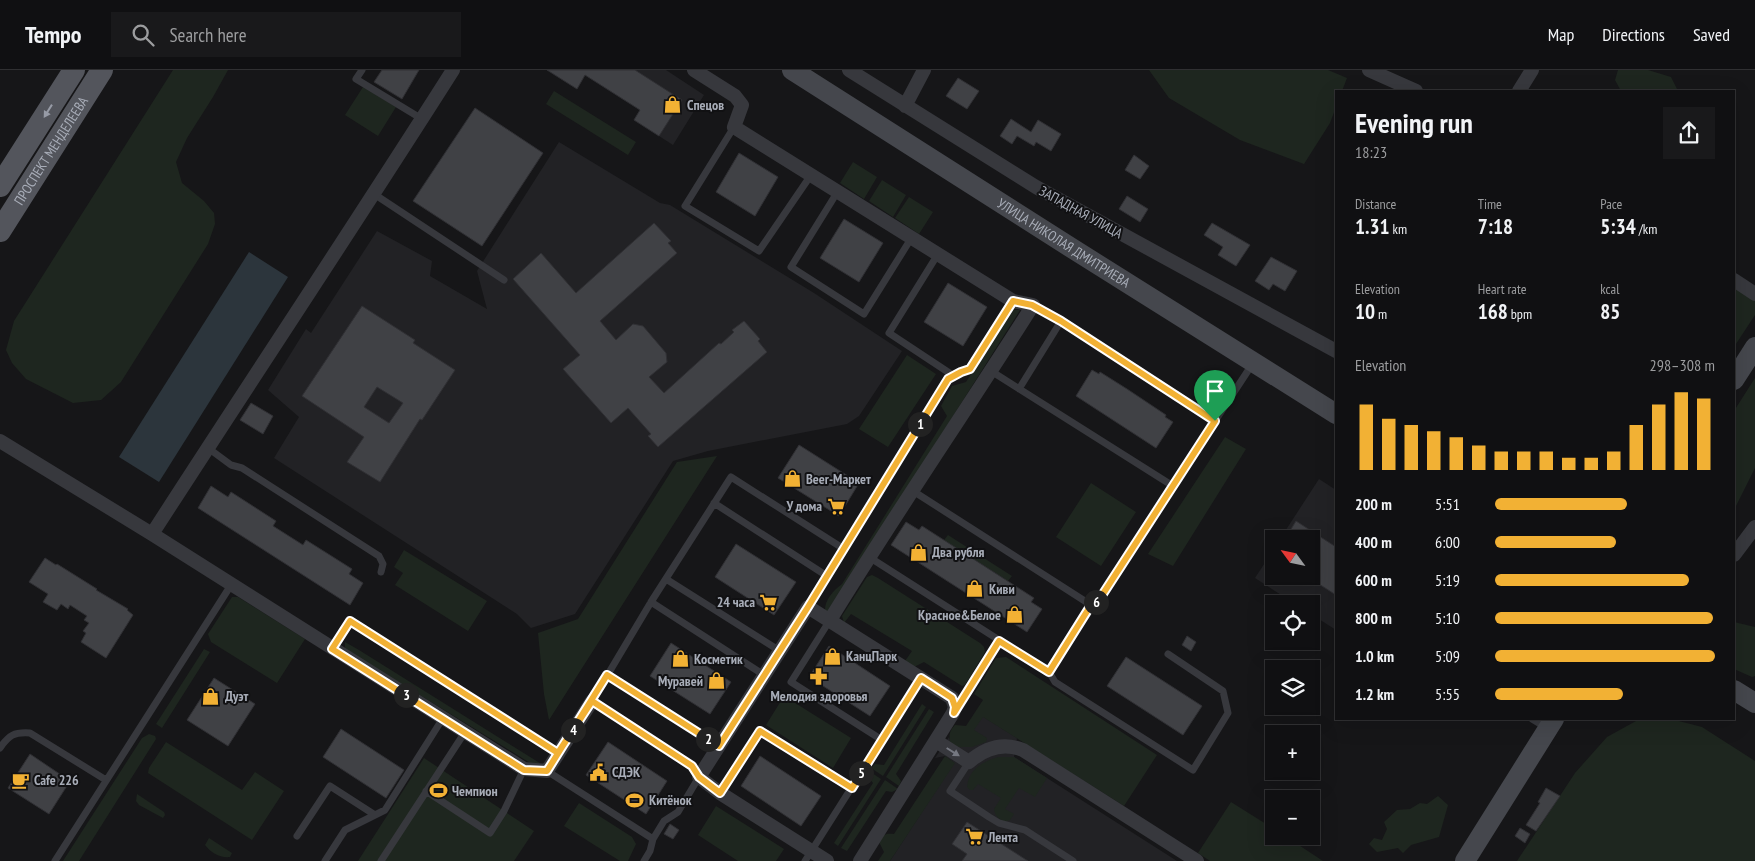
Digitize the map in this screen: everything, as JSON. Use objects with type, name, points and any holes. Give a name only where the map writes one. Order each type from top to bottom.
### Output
[{"type":"main road","name":"ПРОСПЕКТ МЕНДЕЛЕЕВА","points":[[0,186],[74,70]]},
{"type":"main road","name":"ПРОСПЕКТ МЕНДЕЛЕЕВА","points":[[0,231],[102,70]]},
{"type":"main road","name":"УЛИЦА НИКОЛАЯ ДМИТРИЕВА","points":[[792,70],[1061,242],[1335,413]]},
{"type":"main road","points":[[1735,377],[1755,347]]},
{"type":"main road","points":[[1735,691],[1755,703]]},
{"type":"main road","points":[[1465,861],[1545,722]]},
{"type":"street","points":[[152,534],[453,70]]},
{"type":"street","points":[[694,70],[735,96],[742,105],[734,127],[1013,301],[1032,305],[830,620]]},
{"type":"street","name":"ЗАПАДНАЯ УЛИЦА","points":[[849,70],[1036,187],[1335,350]]},
{"type":"street","points":[[905,106],[924,70]]},
{"type":"street","points":[[1369,70],[1414,90]]},
{"type":"street","points":[[1520,90],[1532,70]]},
{"type":"street","points":[[1735,281],[1755,294]]},
{"type":"street","points":[[0,441],[152,534],[524,770],[547,771],[592,701]]},
{"type":"street","points":[[1735,554],[1755,528]]},
{"type":"street","points":[[827,861],[809,856],[699,777],[808,607],[952,698],[955,707],[954,713],[860,861]]},
{"type":"street","points":[[936,741],[969,762],[978,755],[1002,746],[1013,746],[1023,750],[1197,861]]},
{"type":"lane","points":[[362,70],[356,78],[422,119]]},
{"type":"lane","points":[[734,127],[686,206],[759,252],[811,175]]},
{"type":"lane","points":[[838,192],[791,267],[864,314],[912,237]]},
{"type":"lane","points":[[374,194],[504,280]]},
{"type":"lane","points":[[938,254],[889,333],[958,374]]},
{"type":"lane","points":[[808,607],[948,379],[970,369],[979,358],[1013,301]]},
{"type":"lane","points":[[1032,305],[1061,321],[1215,421]]},
{"type":"lane","points":[[1019,388],[1061,321]]},
{"type":"lane","points":[[1049,672],[1091,605],[1099,600],[1254,362]]},
{"type":"lane","points":[[991,371],[1173,486]]},
{"type":"lane","points":[[208,448],[231,465],[242,468],[379,556],[383,564],[381,572]]},
{"type":"lane","points":[[644,861],[650,851],[653,839],[664,821],[678,812],[699,777],[692,766],[592,701],[651,602],[731,477],[844,549]]},
{"type":"lane","points":[[913,491],[1091,605]]},
{"type":"lane","points":[[714,504],[827,576]]},
{"type":"lane","points":[[869,557],[1049,672],[1055,682],[1193,770],[1228,713],[1223,690],[1168,654]]},
{"type":"lane","points":[[666,579],[780,651]]},
{"type":"lane","points":[[55,861],[231,585]]},
{"type":"lane","points":[[651,602],[764,676]]},
{"type":"lane","points":[[830,620],[791,682],[882,740]]},
{"type":"lane","points":[[332,649],[350,621],[558,753]]},
{"type":"lane","points":[[954,713],[999,641]]},
{"type":"lane","points":[[607,675],[719,746]]},
{"type":"lane","points":[[809,856],[921,678]]},
{"type":"lane","points":[[325,861],[345,830],[385,810],[443,718]]},
{"type":"lane","points":[[720,793],[760,731],[852,788]]},
{"type":"lane","points":[[0,748],[16,732],[30,733],[106,780]]},
{"type":"lane","points":[[381,861],[465,732]]},
{"type":"lane","points":[[969,762],[950,792],[999,823],[1025,830],[1073,861]]},
{"type":"lane","points":[[426,792],[490,833],[504,811],[524,770]]},
{"type":"lane","points":[[547,771],[653,839]]},
{"type":"lane","points":[[297,836],[330,786],[375,815]]},
{"type":"shaded area","points":[[173,70],[228,70],[187,138],[176,162],[182,183],[204,201],[214,213],[215,224],[208,244],[121,382],[101,400],[73,403],[26,379],[12,363],[6,350],[14,321]]},
{"type":"shaded area","points":[[635,70],[666,70],[704,95],[673,145],[659,136],[682,100]]},
{"type":"shaded area","points":[[1149,70],[1328,70],[1347,78],[1342,90],[1335,90],[1335,110],[1330,123],[1304,164],[1240,140],[1169,98]]},
{"type":"shaded area","points":[[1618,70],[1648,70],[1671,77],[1678,90],[1620,90],[1615,80]]},
{"type":"shaded area","points":[[363,87],[396,107],[378,136],[345,115]]},
{"type":"shaded area","points":[[554,91],[636,142],[628,155],[546,104]]},
{"type":"shaded area","points":[[559,142],[660,203],[670,205],[814,293],[902,351],[859,416],[847,424],[708,451],[673,461],[575,614],[531,628],[517,614],[274,458],[299,417],[268,390],[306,329],[311,333],[377,231],[432,261],[430,276],[487,309],[477,271]]},
{"type":"shaded area","points":[[853,162],[877,177],[864,199],[840,183]]},
{"type":"shaded area","points":[[882,180],[906,195],[893,217],[869,201]]},
{"type":"shaded area","points":[[909,197],[933,212],[919,234],[895,218]]},
{"type":"shaded area","points":[[249,252],[288,277],[159,482],[119,457]]},
{"type":"shaded area","points":[[1736,288],[1755,300],[1755,315],[1735,345]]},
{"type":"shaded area","points":[[1012,310],[1020,310],[828,614],[825,606],[828,599],[842,584],[947,416],[941,406],[952,386],[966,382]]},
{"type":"shaded area","points":[[907,355],[936,374],[888,447],[859,429]]},
{"type":"shaded area","points":[[1755,378],[1755,468],[1735,508],[1735,409]]},
{"type":"shaded area","points":[[1225,437],[1246,449],[1173,566],[1148,554]]},
{"type":"shaded area","points":[[717,456],[549,720],[544,694],[538,633],[578,619],[677,462]]},
{"type":"shaded area","points":[[1319,479],[1335,489],[1335,629],[1320,620],[1320,595],[1281,595],[1266,585],[1320,585],[1320,530],[1286,530]]},
{"type":"shaded area","points":[[1091,483],[1136,512],[1101,566],[1056,537]]},
{"type":"shaded area","points":[[948,535],[1012,576],[1008,581],[944,540]]},
{"type":"shaded area","points":[[404,550],[487,601],[468,631],[395,585],[403,573],[394,567]]},
{"type":"shaded area","points":[[1265,563],[1265,584],[1255,578]]},
{"type":"shaded area","points":[[872,575],[984,647],[985,652],[965,685],[962,686],[924,662],[914,667],[905,661],[912,651],[851,614],[844,623],[842,616],[867,577]]},
{"type":"shaded area","points":[[232,597],[238,597],[305,639],[277,683],[211,642],[208,634]]},
{"type":"shaded area","points":[[1735,622],[1755,627],[1755,676],[1752,677],[1735,669]]},
{"type":"shaded area","points":[[345,642],[543,765],[535,766],[345,649]]},
{"type":"shaded area","points":[[204,649],[210,652],[162,728],[156,724]]},
{"type":"shaded area","points":[[1006,657],[1157,755],[1124,806],[983,717],[974,730],[987,738],[986,742],[972,747],[951,747],[951,730],[955,725],[966,726],[983,700],[974,694],[996,658]]},
{"type":"shaded area","points":[[784,696],[851,738],[833,768],[766,725]]},
{"type":"shaded area","points":[[922,704],[926,707],[883,776],[871,768],[875,764],[884,765]]},
{"type":"shaded area","points":[[929,709],[934,712],[896,774],[901,781],[899,786],[886,777]]},
{"type":"shaded area","points":[[982,716],[1017,738],[1014,757],[1177,861],[890,861],[954,763],[945,756],[935,758],[949,737],[952,747],[986,738],[973,730]]},
{"type":"shaded area","points":[[1675,720],[1702,727],[1755,761],[1755,861],[1517,861],[1575,773],[1607,737],[1636,721]]},
{"type":"shaded area","points":[[149,734],[155,736],[156,739],[79,861],[63,861],[142,738]]},
{"type":"shaded area","points":[[166,742],[242,790],[255,772],[284,791],[252,840],[148,773],[149,768]]},
{"type":"shaded area","points":[[945,756],[955,763],[890,861],[878,861],[884,852],[879,842],[881,837],[887,834],[894,834]]},
{"type":"shaded area","points":[[998,757],[1014,757],[1047,778],[1035,797],[1019,788],[1005,809],[1014,814],[1010,820],[1004,822],[997,817],[994,809],[1001,798],[978,784],[973,790],[967,787],[968,780],[974,770],[987,761]]},
{"type":"shaded area","name":"Чемпион","points":[[424,758],[534,831],[514,861],[358,861]]},
{"type":"shaded area","points":[[869,771],[881,779],[838,846],[834,843],[873,783],[868,777]]},
{"type":"shaded area","points":[[885,780],[898,789],[892,792],[886,791],[847,851],[841,848]]},
{"type":"shaded area","points":[[137,794],[164,812],[163,818],[139,805],[136,801]]},
{"type":"shaded area","points":[[1438,796],[1448,805],[1439,837],[1411,845],[1403,853],[1398,848],[1377,852],[1369,844],[1374,838],[1382,840],[1387,829],[1384,822],[1397,810],[1410,809],[1420,803],[1427,804]]},
{"type":"shaded area","points":[[1231,802],[1265,823],[1265,845],[1299,845],[1323,861],[1210,861],[1198,853]]},
{"type":"shaded area","points":[[579,803],[632,837],[636,844],[628,861],[620,861],[564,826]]},
{"type":"shaded area","points":[[716,806],[784,849],[776,861],[738,861],[698,835]]},
{"type":"shaded area","points":[[209,838],[232,853],[230,857],[219,856],[210,850],[205,845]]},
{"type":"building","points":[[382,70],[419,70],[402,99],[374,82]]},
{"type":"building","points":[[547,70],[635,70],[682,100],[659,136],[634,120],[640,110],[585,75],[577,89]]},
{"type":"building","points":[[958,78],[979,91],[967,109],[946,96]]},
{"type":"building","points":[[475,108],[543,153],[482,246],[413,201]]},
{"type":"building","points":[[1011,119],[1031,132],[1038,120],[1061,134],[1051,151],[1036,142],[1034,146],[1017,136],[1012,144],[1000,136]]},
{"type":"building","points":[[739,153],[778,177],[755,216],[716,192]]},
{"type":"building","points":[[1134,155],[1149,166],[1140,179],[1125,170]]},
{"type":"building","points":[[1127,196],[1148,209],[1140,222],[1119,209]]},
{"type":"building","points":[[844,219],[883,243],[859,282],[820,258]]},
{"type":"building","points":[[654,223],[671,241],[668,243],[677,253],[600,321],[616,340],[633,324],[643,326],[666,353],[667,362],[649,377],[664,393],[719,343],[721,344],[734,332],[732,330],[744,321],[760,339],[758,341],[767,352],[658,447],[648,436],[651,434],[628,408],[611,423],[563,369],[580,355],[513,279],[541,253],[576,293]]},
{"type":"building","points":[[1212,223],[1250,245],[1236,266],[1218,255],[1223,247],[1204,235]]},
{"type":"building","points":[[1271,257],[1297,271],[1285,291],[1273,284],[1269,290],[1255,281]]},
{"type":"building","points":[[948,283],[987,307],[963,346],[924,322]]},
{"type":"building","points":[[362,306],[415,340],[413,343],[455,370],[422,420],[420,419],[380,482],[347,462],[364,437],[302,396]],"holes":[[[377,387],[403,403],[389,423],[364,407]]]},
{"type":"building","points":[[1092,370],[1099,374],[1100,372],[1127,389],[1166,415],[1165,417],[1173,422],[1156,448],[1076,396]]},
{"type":"building","points":[[251,403],[273,416],[263,434],[240,420]]},
{"type":"building","points":[[799,445],[859,483],[839,516],[778,478]]},
{"type":"building","points":[[211,486],[228,497],[231,492],[276,521],[273,526],[303,545],[306,540],[352,569],[349,574],[363,583],[350,605],[198,508]]},
{"type":"building","points":[[1296,521],[1310,530],[1290,530]]},
{"type":"building","points":[[906,522],[919,530],[922,526],[1034,598],[1031,602],[1042,609],[1027,632],[891,545]]},
{"type":"building","points":[[1320,537],[1335,546],[1335,594],[1320,585]]},
{"type":"building","points":[[736,544],[796,582],[774,615],[715,577]]},
{"type":"building","points":[[45,558],[128,609],[133,615],[106,658],[81,642],[86,633],[83,631],[89,623],[84,620],[87,616],[70,605],[68,609],[61,604],[57,610],[43,602],[48,594],[29,582]]},
{"type":"building","points":[[1187,636],[1196,642],[1191,651],[1182,645]]},
{"type":"building","points":[[671,643],[731,682],[710,714],[650,676]]},
{"type":"building","points":[[829,646],[890,686],[870,716],[809,677]]},
{"type":"building","points":[[1126,657],[1202,706],[1183,735],[1107,686]]},
{"type":"building","points":[[214,678],[255,704],[228,746],[187,720]]},
{"type":"building","points":[[341,729],[404,770],[386,798],[323,757]]},
{"type":"building","points":[[608,742],[667,781],[646,814],[586,775]]},
{"type":"building","points":[[30,754],[70,781],[49,814],[8,788]]},
{"type":"building","points":[[760,756],[821,796],[801,826],[741,786]]},
{"type":"building","points":[[1546,788],[1560,796],[1536,831],[1526,825],[1540,803],[1538,802]]},
{"type":"building","name":"Лента","points":[[967,822],[1028,861],[962,861],[967,854],[952,844]]},
{"type":"building","points":[[670,824],[679,830],[673,839],[664,834]]},
{"type":"building","points":[[1520,828],[1530,834],[1525,843],[1515,836]]},
{"type":"place","name":"Спецов","points":[[673,105]]},
{"type":"place","name":"Beer-Маркет","points":[[792,479]]},
{"type":"place","name":"У дома","points":[[836,506]]},
{"type":"place","name":"Два рубля","points":[[918,552]]},
{"type":"place","name":"Киви","points":[[975,589]]},
{"type":"place","name":"24 часа","points":[[769,602]]},
{"type":"place","name":"Красное&Белое","points":[[1015,615]]},
{"type":"place","name":"КанцПарк","points":[[832,656]]},
{"type":"place","name":"Косметик","points":[[680,659]]},
{"type":"place","name":"Мелодия здоровья","points":[[819,676]]},
{"type":"place","name":"Муравей","points":[[717,681]]},
{"type":"place","name":"Дуэт","points":[[211,696]]},
{"type":"place","name":"СДЭК","points":[[598,772]]},
{"type":"place","name":"Cafe 226","points":[[20,780]]},
{"type":"place","name":"Чемпион","points":[[438,791]]},
{"type":"place","name":"Китёнок","points":[[635,800]]},
{"type":"place","name":"Лента","points":[[974,837]]},
{"type":"route","points":[[1215,421],[1061,321],[1032,305],[1013,301],[979,358],[970,369],[948,379],[808,607],[719,746],[607,675],[592,701],[547,771],[524,770],[332,649],[350,621],[558,753],[592,701],[692,766],[699,777],[720,793],[760,731],[852,788],[921,678],[952,698],[955,707],[954,713],[999,641],[1049,672],[1091,605],[1099,600],[1215,421]]}]
